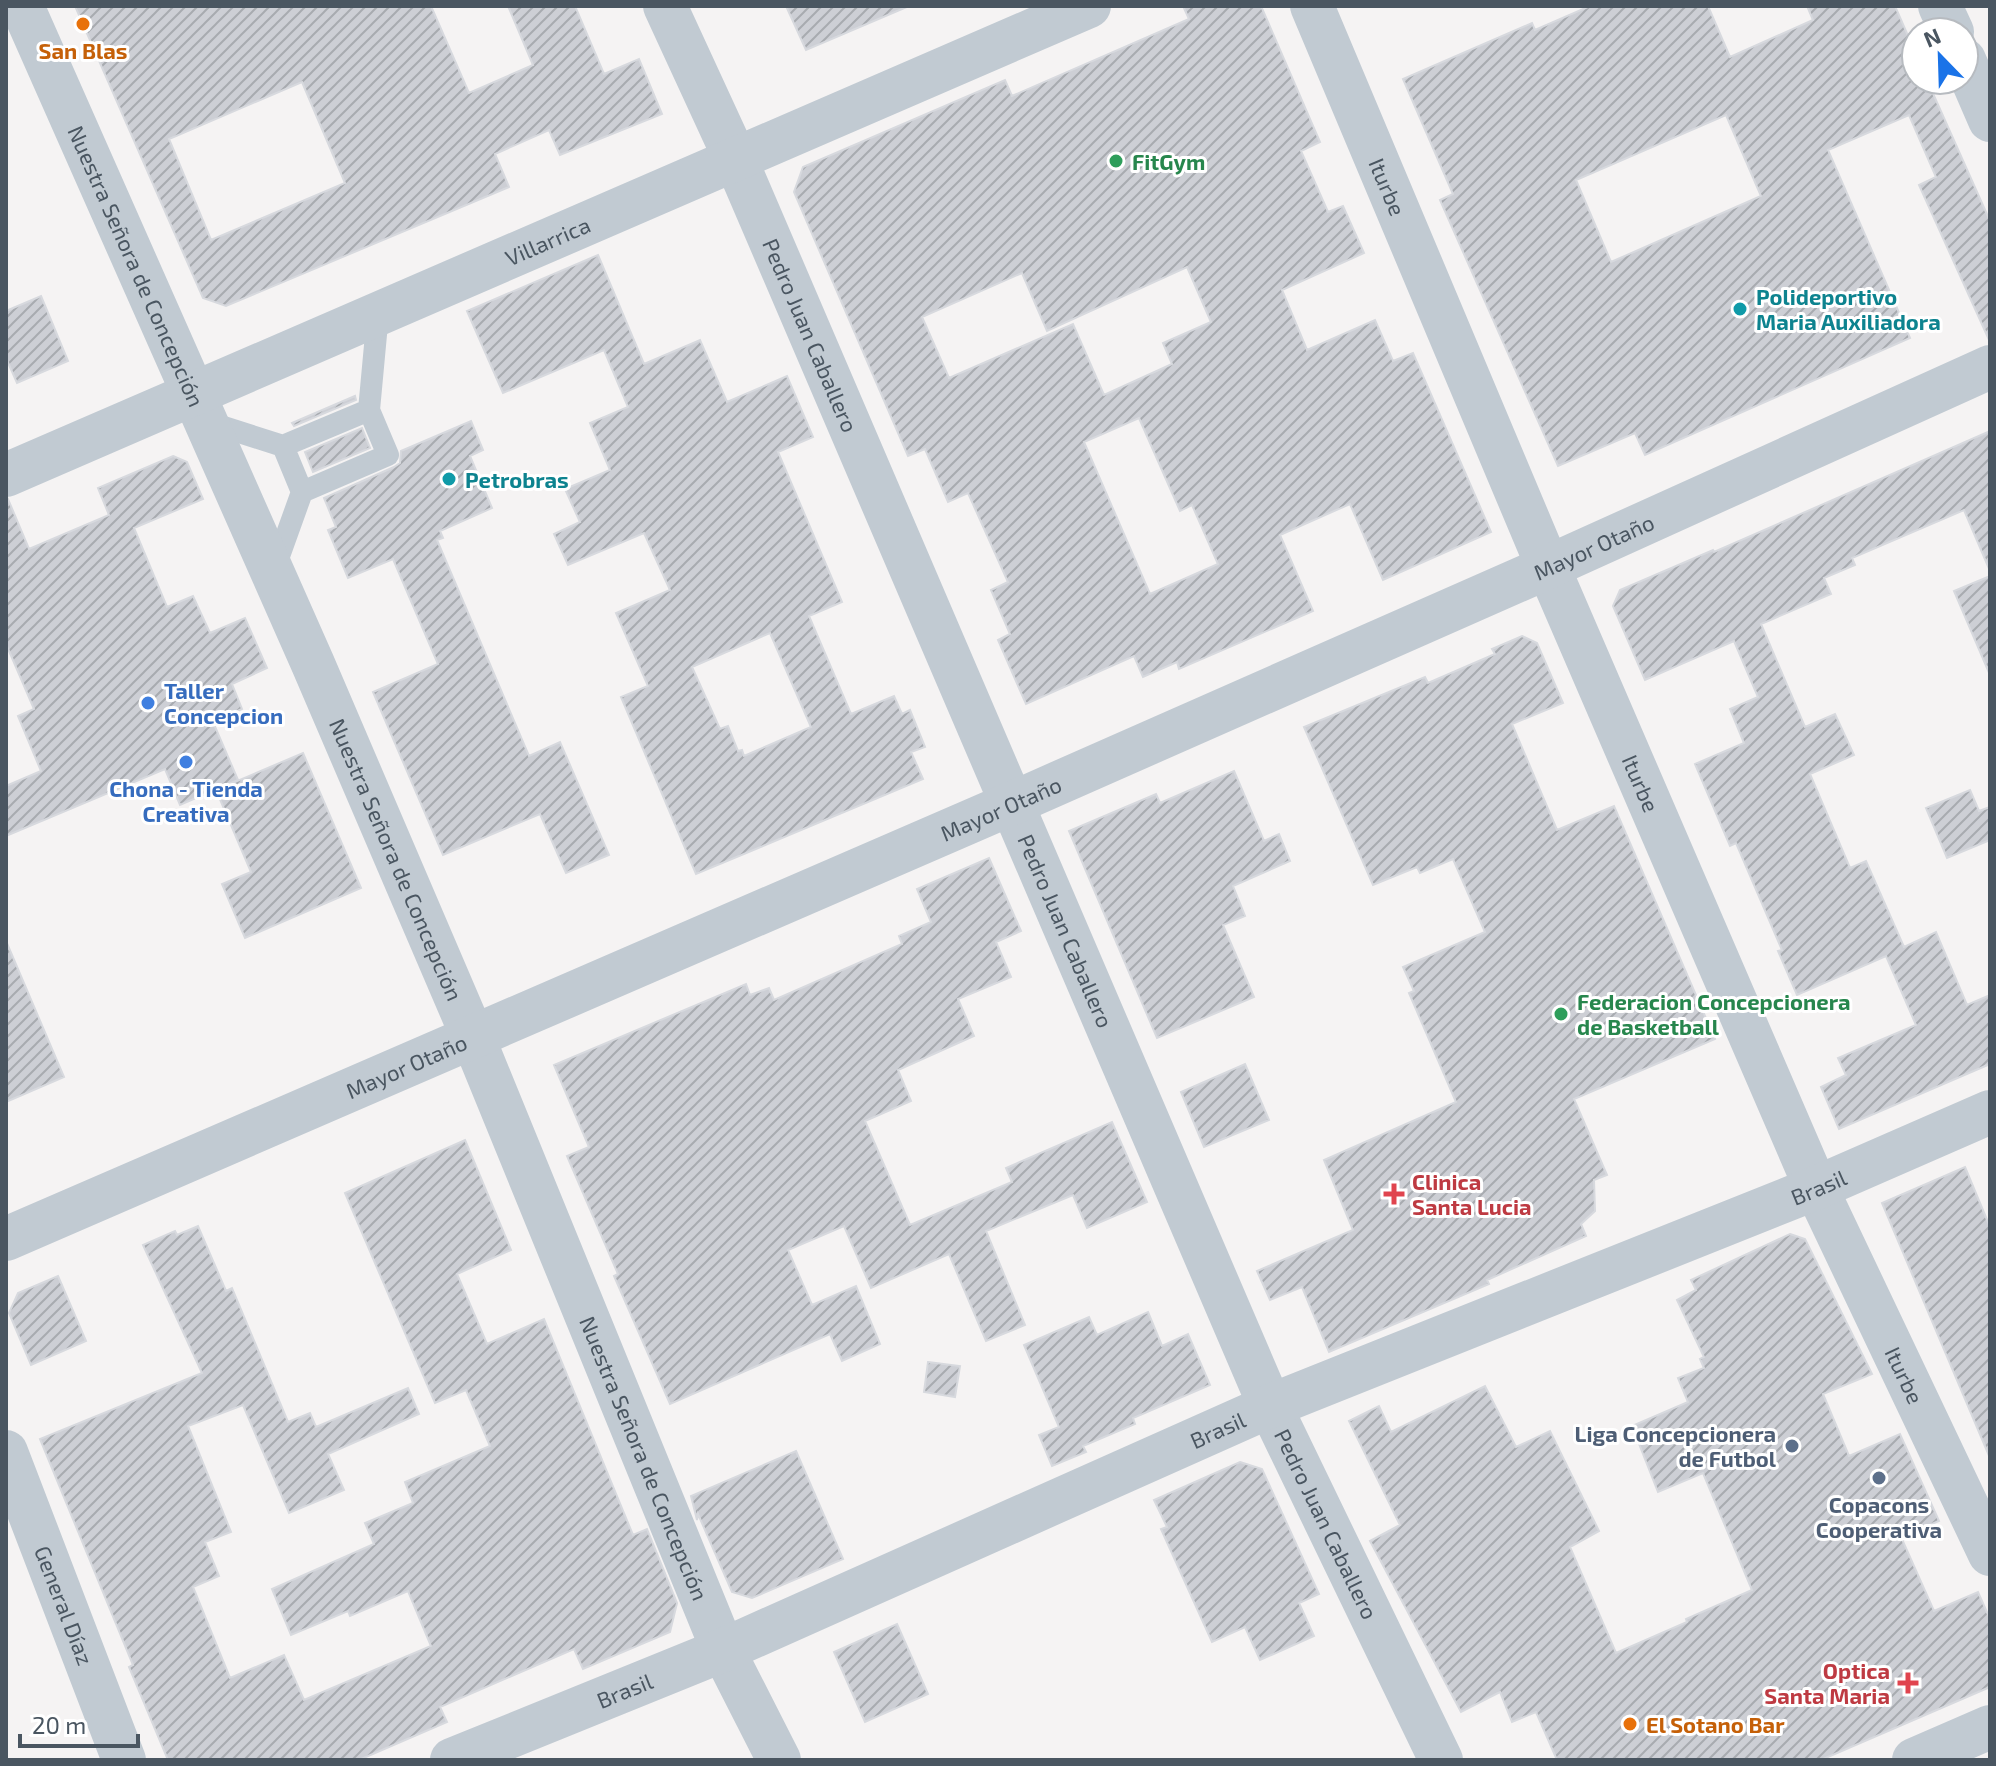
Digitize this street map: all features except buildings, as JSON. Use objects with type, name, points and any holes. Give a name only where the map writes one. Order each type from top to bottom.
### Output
[{"type":"street","name":"Nuestra Señora de Concepción","points":[[22,6],[274,572],[472,1035],[723,1650],[779,1760]]},
{"type":"street","name":"Pedro Juan Caballero","points":[[665,6],[735,158],[1270,1406],[1441,1760]]},
{"type":"street","name":"Villarrica","points":[[6,475],[202,408],[378,313],[1089,6]]},
{"type":"street","name":"Iturbe","points":[[1312,6],[1548,567],[1816,1188],[1990,1554]]},
{"type":"street","points":[[1980,96],[1990,120]]},
{"type":"street","name":"Mayor Otaño","points":[[6,1239],[1013,803],[1548,567],[1990,367]]},
{"type":"street","name":"Brasil","points":[[452,1760],[723,1650],[1270,1406],[1816,1188],[1990,1112]]},
{"type":"street","name":"General Díaz","points":[[6,1452],[124,1760]]},
{"type":"street","points":[[1914,1760],[1990,1727]]},
{"type":"lane","points":[[302,492],[388,455],[369,410],[378,313]]},
{"type":"lane","points":[[202,408],[283,446],[302,492],[274,572]]},
{"type":"lane","points":[[283,446],[369,410]]},
{"type":"place","name":"San Blas","points":[[83,24]]},
{"type":"place","name":"FitGym","points":[[1116,161]]},
{"type":"place","name":"Polideportivo Maria Auxiliadora","points":[[1740,309]]},
{"type":"place","name":"Petrobras","points":[[449,479]]},
{"type":"place","name":"Taller Concepcion","points":[[148,703]]},
{"type":"place","name":"Chona - Tienda Creativa","points":[[186,762]]},
{"type":"place","name":"Federacion Concepcionera de Basketball","points":[[1561,1014]]},
{"type":"place","name":"Clinica Santa Lucia","points":[[1394,1194]]},
{"type":"place","name":"Liga Concepcionera de Futbol","points":[[1792,1446]]},
{"type":"place","name":"Copacons Cooperativa","points":[[1879,1478]]},
{"type":"place","name":"Optica Santa Maria","points":[[1908,1683]]},
{"type":"place","name":"El Sotano Bar","points":[[1630,1724]]}]
